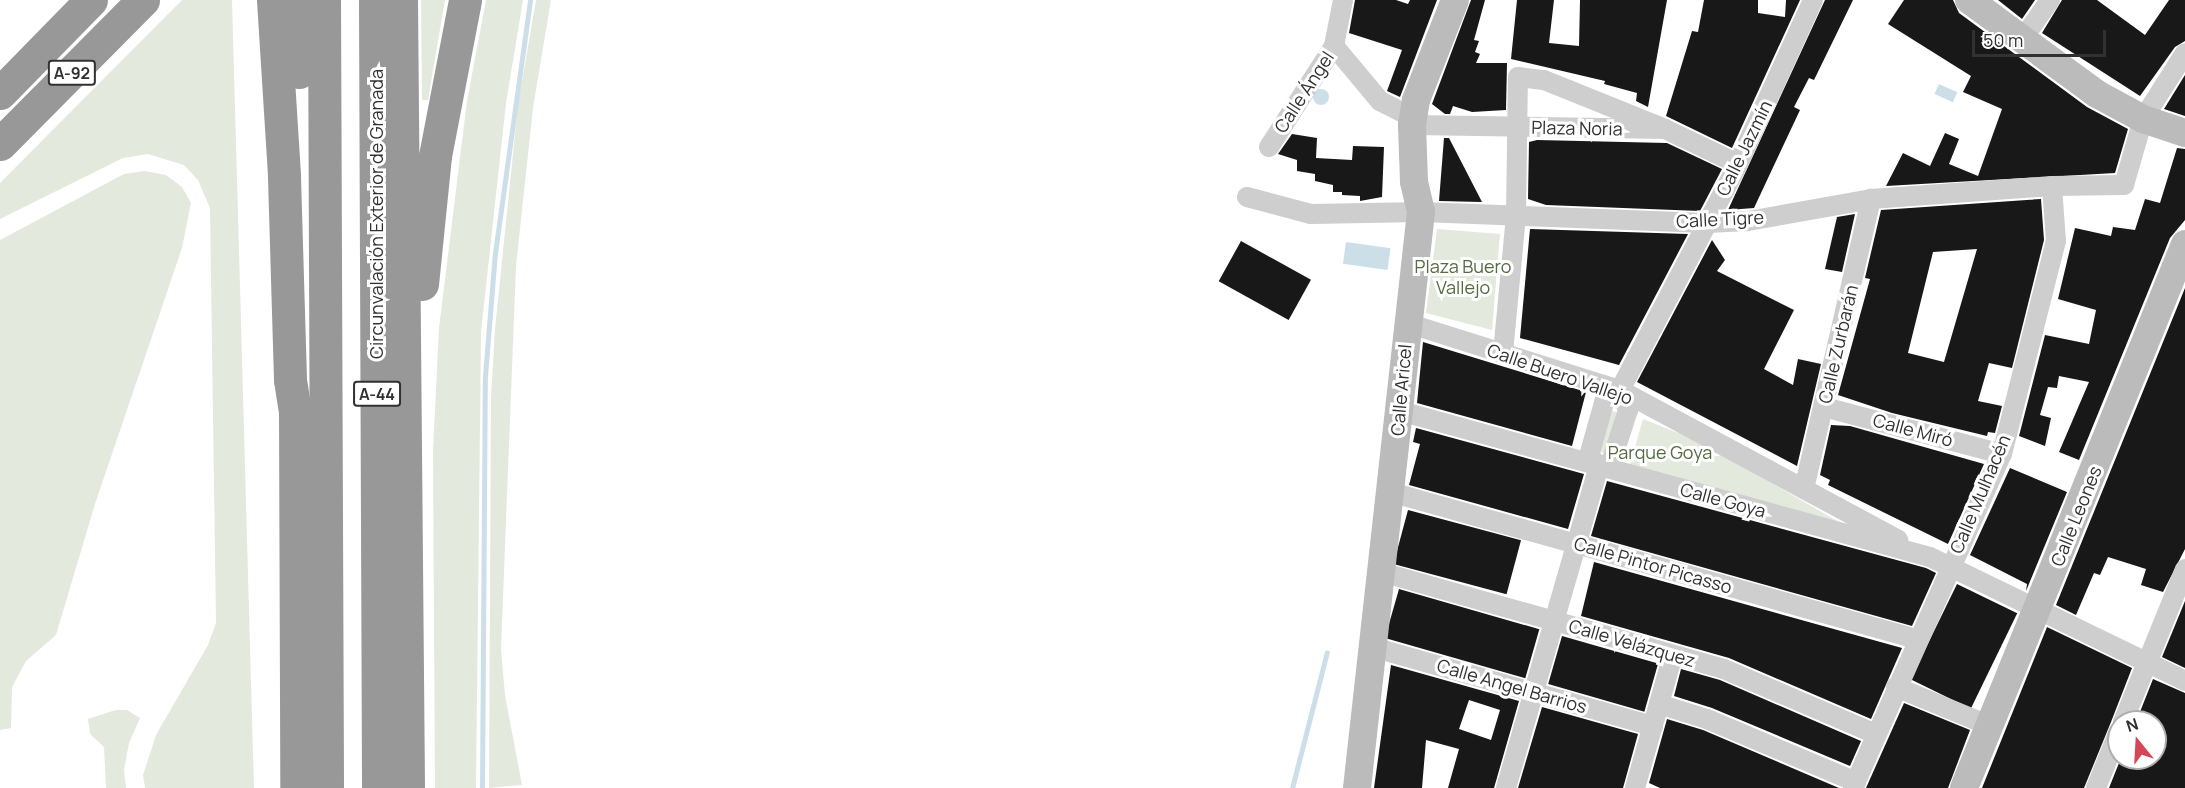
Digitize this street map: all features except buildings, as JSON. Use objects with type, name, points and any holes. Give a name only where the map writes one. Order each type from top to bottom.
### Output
[{"type":"highway","name":"A-92","points":[[0,93],[91,0]]},
{"type":"highway","name":"A-92","points":[[0,144],[143,0]]},
{"type":"highway","points":[[273,0],[284,177],[290,380],[295,410],[296,788]]},
{"type":"highway","points":[[295,410],[300,379],[298,0]]},
{"type":"highway","points":[[324,0],[327,788]]},
{"type":"highway","name":"Circunvalación Exterior de Granada","points":[[375,0],[378,788]]},
{"type":"highway","points":[[401,0],[403,517],[407,558],[408,788]]},
{"type":"highway","points":[[407,558],[413,518],[414,415],[424,248],[435,156],[465,0]]},
{"type":"highway","points":[[0,68],[68,24]]},
{"type":"street","name":"Calle Ángel","points":[[1269,147],[1334,46],[1343,0]]},
{"type":"street","name":"Calle Aricel","points":[[1357,788],[1421,212],[1414,182],[1407,119],[1455,0]]},
{"type":"street","name":"Calle Jazmín","points":[[1620,390],[1738,164],[1813,0]]},
{"type":"street","points":[[1969,0],[2088,88],[2144,119],[2185,133]]},
{"type":"street","points":[[2022,40],[2050,0]]},
{"type":"street","points":[[1334,46],[1380,100],[1407,119],[1520,124],[1516,216],[1503,353]]},
{"type":"street","points":[[2144,119],[2185,53]]},
{"type":"street","name":"Plaza Noria","points":[[1665,129],[1520,124],[1518,77],[1544,80],[1665,129],[1738,164]]},
{"type":"street","name":"Calle Tigre","points":[[1247,198],[1311,214],[1421,212],[1706,223],[1748,221],[1871,199],[2052,186],[2124,185],[2144,119]]},
{"type":"street","name":"Calle Mulhacén","points":[[1854,785],[1916,639],[2002,454],[2056,241],[2052,186]]},
{"type":"street","name":"Calle Zurbarán","points":[[1804,489],[1871,199]]},
{"type":"street","name":"Calle Leones","points":[[1964,788],[2180,273],[2185,244]]},
{"type":"street","name":"Calle Buero Vallejo","points":[[1407,324],[1620,390],[1930,557]]},
{"type":"street","points":[[1506,788],[1599,466],[1611,463],[1628,410],[1620,390]]},
{"type":"street","name":"Calle Miró","points":[[1824,407],[2002,454]]},
{"type":"street","name":"Calle Goya","points":[[1400,411],[1930,557],[2185,681]]},
{"type":"street","name":"Calle Pintor Picasso","points":[[1390,492],[1916,639]]},
{"type":"street","points":[[2127,710],[2146,662],[2181,589],[2185,569]]},
{"type":"street","name":"Calle Velázquez","points":[[1382,572],[1724,669],[1876,734]]},
{"type":"street","name":"Calle Angel Barrios","points":[[1372,647],[1653,726]]},
{"type":"street","points":[[1637,787],[1673,655]]},
{"type":"street","points":[[1896,687],[1990,726]]},
{"type":"street","points":[[1659,704],[1707,719],[1854,785]]},
{"type":"street","points":[[2096,788],[2107,761]]},
{"type":"green space","points":[[182,0],[232,0],[254,788],[145,788],[143,775],[156,735],[208,645],[216,623],[210,208],[198,180],[184,165],[148,154],[123,158],[0,219],[0,183]]},
{"type":"green space","points":[[421,0],[445,0],[428,100],[422,100]]},
{"type":"green space","points":[[486,0],[523,0],[506,103],[481,332],[476,788],[435,788],[433,451],[439,328],[467,101]]},
{"type":"green space","points":[[536,0],[551,0],[533,108],[516,266],[501,649],[505,695],[522,785],[489,788],[491,397],[495,329],[518,105]]},
{"type":"green space","points":[[145,171],[166,175],[182,187],[191,203],[182,248],[95,504],[56,635],[26,661],[12,687],[11,728],[0,730],[0,240],[124,174]]},
{"type":"green space","name":"Plaza Buero Vallejo","points":[[1437,229],[1500,234],[1492,330],[1426,313]]},
{"type":"green space","points":[[1612,411],[1619,413],[1606,454],[1598,451]]},
{"type":"green space","name":"Parque Goya","points":[[1643,419],[1701,442],[1858,533],[1629,468]]},
{"type":"green space","points":[[116,710],[127,710],[140,718],[129,743],[124,770],[126,788],[106,788],[104,747],[90,734],[88,719]]},
{"type":"shaded area","points":[[1939,84],[1957,92],[1953,102],[1935,94]]},
{"type":"shaded area","points":[[1321,89],[1327,91],[1329,97],[1327,103],[1321,105],[1315,103],[1313,97],[1315,91]]},
{"type":"shaded area","points":[[1346,242],[1391,248],[1388,270],[1343,264]]},
{"type":"waterway","points":[[482,788],[485,376],[495,253],[530,0]]},
{"type":"waterway","points":[[1292,788],[1327,652]]}]
